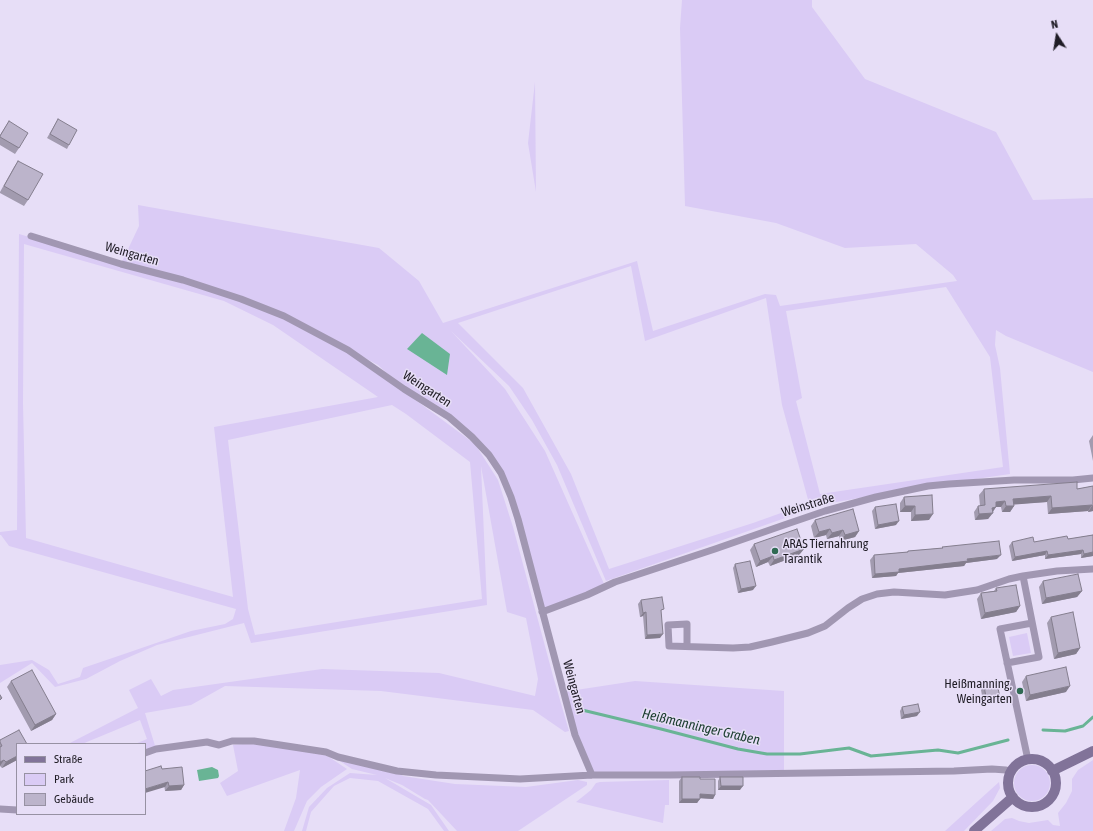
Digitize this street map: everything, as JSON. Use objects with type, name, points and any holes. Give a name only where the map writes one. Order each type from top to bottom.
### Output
[{"type":"main road","points":[[1052,771],[1093,751]]},
{"type":"main road","points":[[1028,760],[1039,760],[1044,762],[1052,771],[1056,781],[1055,788],[1050,799],[1045,803],[1032,807],[1018,802],[1013,797],[1008,785],[1009,778],[1011,772],[1018,764],[1028,760]]},
{"type":"main road","points":[[974,831],[1013,797]]},
{"type":"street","name":"Weingarten","points":[[31,236],[121,264],[183,280],[241,299],[284,316],[348,350],[404,389],[449,417],[472,436],[489,455],[501,473],[511,498],[518,519],[574,735],[592,775]]},
{"type":"street","name":"Weinstraße","points":[[542,612],[587,595],[615,582],[791,522],[876,497],[921,487],[949,484],[1014,480],[1065,480],[1093,478]]},
{"type":"street","points":[[687,646],[733,648],[772,642],[808,633],[825,626],[848,608],[877,594],[894,592],[945,595],[977,590],[1009,579],[1023,576],[1057,571],[1093,569]]},
{"type":"street","points":[[1007,664],[1039,657],[1023,576]]},
{"type":"street","points":[[1028,760],[1000,629],[1032,623]]},
{"type":"street","points":[[146,753],[156,749],[207,742],[219,745],[232,741],[254,741],[326,752],[338,757],[398,771],[520,780],[592,775],[948,771],[992,769],[1011,772]]},
{"type":"street","points":[[0,809],[16,810]]},
{"type":"green space","points":[[682,0],[812,0],[812,7],[865,79],[996,132],[1033,200],[1093,198],[1093,372],[1006,336],[996,330],[995,345],[1000,368],[1010,474],[928,486],[825,504],[606,581],[557,465],[532,420],[509,386],[451,331],[505,389],[545,451],[605,586],[542,612],[501,473],[472,437],[404,389],[378,365],[320,334],[348,350],[475,444],[498,480],[513,527],[569,731],[565,732],[533,710],[381,691],[225,686],[191,705],[145,713],[156,749],[146,753],[146,743],[137,743],[147,739],[140,720],[84,743],[70,743],[138,708],[129,690],[151,679],[161,696],[173,690],[322,669],[439,673],[535,696],[538,679],[526,618],[507,612],[481,466],[487,605],[251,643],[244,623],[157,645],[120,661],[86,679],[55,687],[32,663],[0,683],[0,665],[32,660],[49,670],[58,684],[80,677],[83,668],[191,631],[225,624],[233,619],[236,609],[9,546],[0,535],[0,532],[17,530],[19,234],[121,264],[139,226],[138,205],[379,248],[419,281],[443,323],[637,261],[653,331],[765,294],[776,295],[780,306],[957,281],[953,275],[916,244],[845,248],[776,223],[685,206],[680,28]],"holes":[[[24,244],[224,301],[273,325],[378,397],[214,427],[233,597],[26,538],[23,403]],[[631,266],[645,341],[766,298],[782,405],[809,503],[753,523],[609,569],[571,474],[523,388],[458,323]],[[946,287],[990,357],[1003,467],[820,494],[796,401],[802,398],[786,311]],[[392,405],[470,462],[482,599],[255,635],[248,609],[228,440]]]},
{"type":"green space","points":[[535,82],[536,192],[528,143]]},
{"type":"green space","points":[[1027,633],[1031,653],[1013,656],[1009,637]]},
{"type":"green space","points":[[635,681],[784,691],[784,773],[592,775],[563,692]]},
{"type":"green space","points":[[252,743],[326,755],[347,769],[321,787],[307,801],[294,831],[284,831],[296,798],[300,770],[227,796],[220,783],[238,771],[233,745]]},
{"type":"green space","points":[[326,752],[397,771],[403,776],[455,784],[526,787],[578,780],[587,782],[587,785],[518,831],[457,831],[428,800],[402,785],[385,778],[431,805],[449,831],[444,831],[428,809],[378,781],[350,778],[334,786],[311,812],[306,831],[302,831],[309,807],[327,788],[350,773],[377,775],[352,769]]},
{"type":"green space","points":[[1093,760],[1093,831],[991,831],[1005,819],[1012,818],[1029,823],[1048,820],[1053,825],[1060,826],[1058,813],[1066,803],[1072,791],[1072,779],[1078,770]]},
{"type":"green space","points":[[1036,765],[1045,770],[1049,776],[1049,790],[1045,796],[1036,801],[1028,801],[1019,796],[1015,790],[1014,779],[1019,770],[1025,766]]},
{"type":"green space","points":[[669,780],[669,805],[665,805],[663,823],[576,802],[591,790],[596,783],[600,782]]},
{"type":"green space","points":[[999,782],[1000,788],[993,801],[964,831],[945,831]]},
{"type":"shaded area","points":[[422,333],[450,354],[447,375],[407,349]]},
{"type":"shaded area","points":[[212,767],[218,770],[218,778],[199,781],[197,770]]},
{"type":"building","points":[[58,119],[77,130],[69,145],[50,134]]},
{"type":"building","points":[[9,121],[28,133],[19,148],[0,137]]},
{"type":"building","points":[[18,161],[43,174],[28,200],[4,186]]},
{"type":"building","points":[[1077,482],[1077,489],[1093,486],[1093,506],[1052,508],[1051,496],[1013,499],[1014,506],[1006,506],[1005,501],[996,502],[996,507],[992,508],[993,513],[979,514],[978,506],[985,505],[984,489]]},
{"type":"building","points":[[932,495],[933,514],[915,515],[915,506],[905,506],[904,497]]},
{"type":"building","points":[[896,504],[899,521],[878,525],[875,507]]},
{"type":"building","points":[[853,509],[859,531],[845,535],[843,530],[832,533],[830,529],[819,532],[815,520]]},
{"type":"building","points":[[797,529],[804,549],[774,560],[773,556],[760,561],[754,544]]},
{"type":"building","points":[[1093,535],[1093,552],[1084,554],[1083,550],[1048,555],[1047,551],[1015,557],[1012,542],[1033,537],[1034,542],[1067,536],[1068,539]]},
{"type":"building","points":[[999,541],[1001,555],[967,559],[968,561],[899,569],[899,572],[875,574],[874,555]]},
{"type":"building","points":[[750,561],[756,586],[741,589],[735,564]]},
{"type":"building","points":[[1078,574],[1082,591],[1046,598],[1043,581]]},
{"type":"building","points":[[1016,585],[1020,606],[985,613],[981,593],[997,591],[996,588]]},
{"type":"building","points":[[662,597],[664,609],[661,610],[663,634],[647,635],[646,612],[643,613],[641,600]]},
{"type":"building","points":[[1073,612],[1080,648],[1058,653],[1051,617]]},
{"type":"building","points":[[1066,667],[1070,686],[1030,695],[1026,676]]},
{"type":"building","points":[[32,670],[56,714],[35,725],[11,681]]},
{"type":"building","points":[[996,680],[1000,697],[991,699],[990,696],[986,697],[984,686],[988,685],[987,682]]},
{"type":"building","points":[[918,704],[920,712],[904,715],[902,707]]},
{"type":"building","points":[[19,730],[26,743],[16,743],[16,757],[6,762],[4,760],[0,762],[0,747],[2,746],[0,740]]},
{"type":"building","points":[[161,766],[162,769],[182,767],[184,785],[169,786],[168,782],[146,789],[146,771]]},
{"type":"building","points":[[682,777],[715,779],[715,795],[700,794],[700,799],[682,799]]},
{"type":"building","points":[[720,777],[743,777],[743,786],[721,786]]},
{"type":"waterway","name":"Heißmanninger Graben","points":[[578,709],[738,749],[767,754],[800,754],[849,748],[871,756],[938,750],[958,753],[1008,740]]},
{"type":"waterway","name":"Heißmanninger Graben","points":[[1043,730],[1065,731],[1083,726],[1093,717]]},
{"type":"place","name":"ARAS Tiernahrung Tarantik","points":[[775,551]]},
{"type":"place","name":"Heißmanning, Weingarten","points":[[1020,691]]}]
